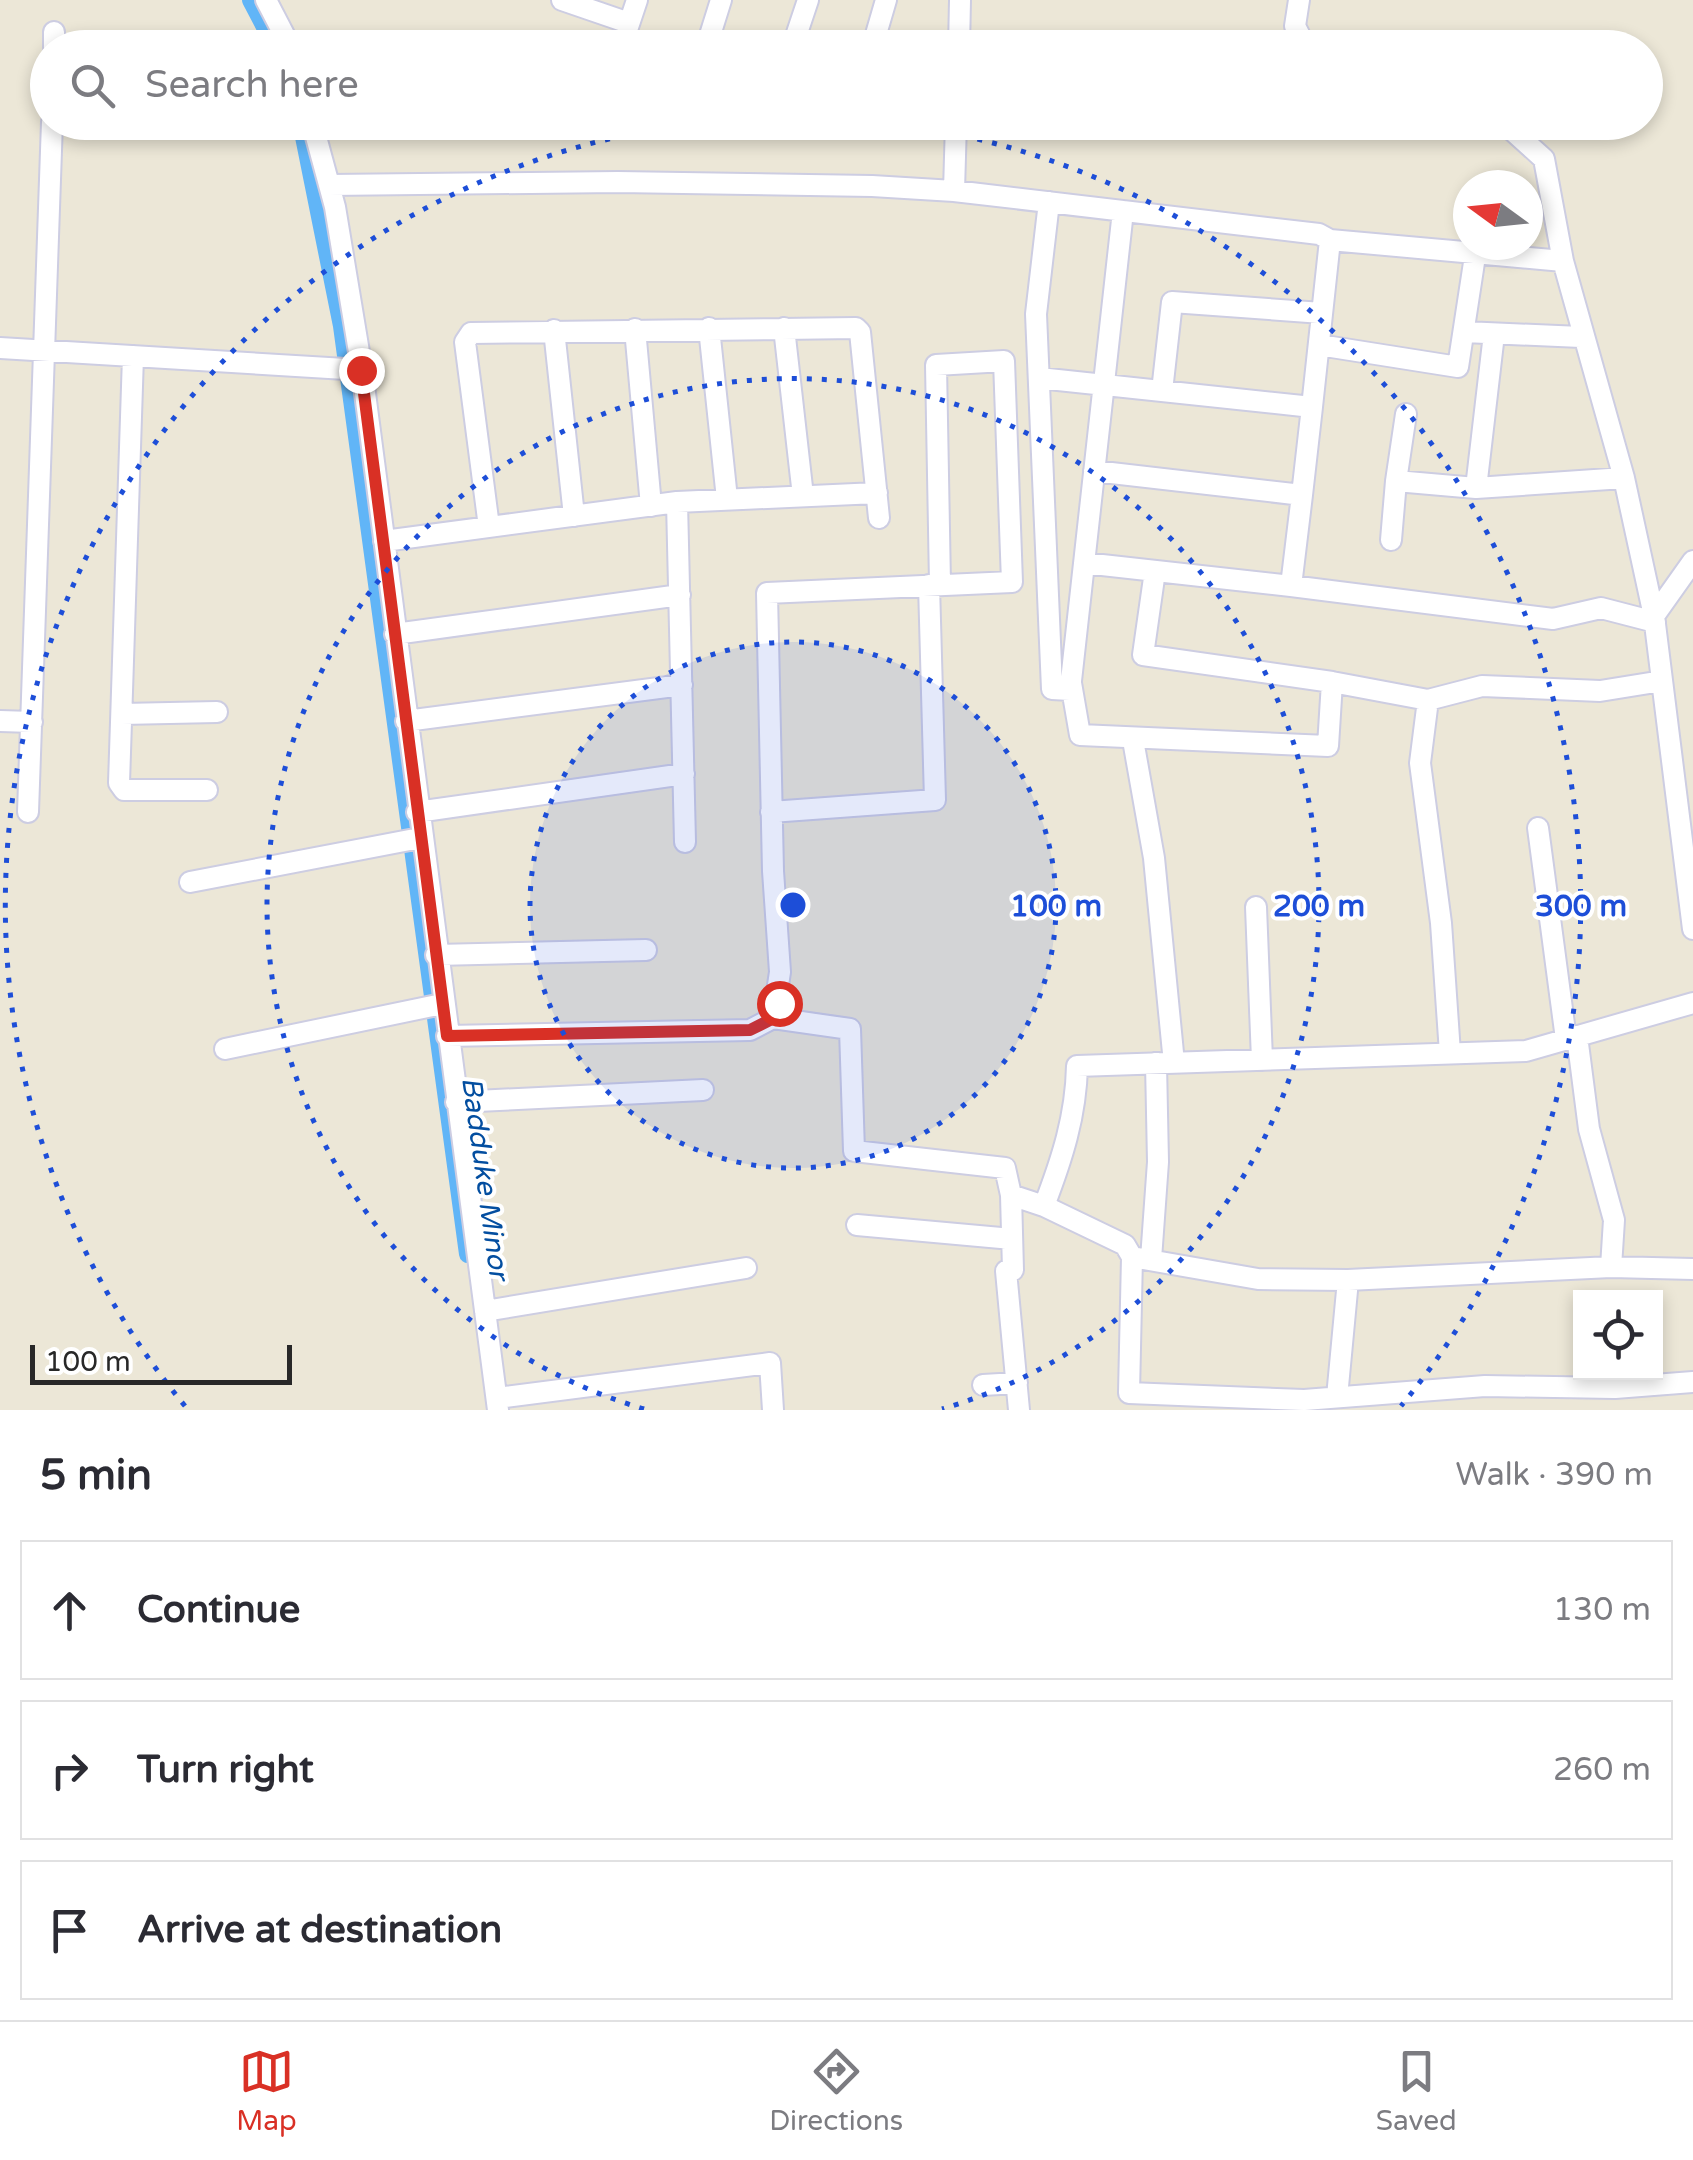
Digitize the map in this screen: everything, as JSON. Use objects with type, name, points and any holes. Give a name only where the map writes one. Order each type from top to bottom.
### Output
[{"type":"street","points":[[266,0],[282,30]]},
{"type":"street","points":[[562,0],[629,23]]},
{"type":"street","points":[[627,30],[637,0]]},
{"type":"street","points":[[712,30],[721,0]]},
{"type":"street","points":[[798,30],[808,0]]},
{"type":"street","points":[[877,30],[886,0]]},
{"type":"street","points":[[959,30],[960,0]]},
{"type":"street","points":[[1297,30],[1299,0]]},
{"type":"street","points":[[28,812],[52,140]]},
{"type":"street","points":[[317,140],[329,185],[362,370],[417,812],[411,840],[436,955],[498,1404],[770,1363],[773,1410]]},
{"type":"street","points":[[954,190],[955,140]]},
{"type":"street","points":[[1523,140],[1544,159],[1562,262],[1624,478],[1655,619],[1693,929]]},
{"type":"street","points":[[329,185],[618,182],[954,190],[1453,254]]},
{"type":"street","points":[[1049,202],[1036,314],[1052,689],[1070,690],[1123,211]]},
{"type":"street","points":[[1291,586],[1330,240]]},
{"type":"street","points":[[1318,344],[1458,367],[1474,260]]},
{"type":"street","points":[[1533,260],[1562,262]]},
{"type":"street","points":[[1162,391],[1172,302],[1322,313]]},
{"type":"street","points":[[489,527],[465,342],[471,332],[848,326],[860,332],[879,518]]},
{"type":"street","points":[[709,328],[727,499]]},
{"type":"street","points":[[784,328],[803,496]]},
{"type":"street","points":[[554,330],[574,516]]},
{"type":"street","points":[[635,330],[651,506]]},
{"type":"street","points":[[1464,332],[1582,337]]},
{"type":"street","points":[[1476,488],[1494,334]]},
{"type":"street","points":[[0,348],[362,370]]},
{"type":"street","points":[[132,356],[120,787],[207,790]]},
{"type":"street","points":[[771,812],[934,800],[934,585],[936,365],[1004,362],[1012,582],[934,585],[767,593],[771,812],[780,972],[774,1018]]},
{"type":"street","points":[[1039,378],[1312,407]]},
{"type":"street","points":[[1392,540],[1406,414]]},
{"type":"street","points":[[1094,471],[1302,495]]},
{"type":"street","points":[[1396,481],[1476,488],[1624,478]]},
{"type":"street","points":[[384,541],[677,502],[877,494]]},
{"type":"street","points":[[677,502],[685,842]]},
{"type":"street","points":[[1655,619],[1693,561]]},
{"type":"street","points":[[1084,563],[1553,619],[1601,608],[1655,619]]},
{"type":"street","points":[[1155,571],[1143,656],[1332,682],[1428,700],[1482,686],[1600,690],[1662,682]]},
{"type":"street","points":[[395,634],[680,595]]},
{"type":"street","points":[[1070,683],[1080,735],[1328,746],[1332,682]]},
{"type":"street","points":[[406,721],[682,685]]},
{"type":"street","points":[[1428,700],[1420,763],[1441,923],[1450,1053]]},
{"type":"street","points":[[122,714],[218,712]]},
{"type":"street","points":[[0,721],[32,722]]},
{"type":"street","points":[[1133,740],[1154,858],[1165,1063],[1158,1162],[1142,1258],[1129,1402],[1337,1397],[1485,1386],[1615,1388],[1693,1382]]},
{"type":"street","points":[[417,812],[684,774]]},
{"type":"street","points":[[1538,828],[1571,1038],[1589,1130],[1614,1220],[1611,1267]]},
{"type":"street","points":[[190,882],[411,840]]},
{"type":"street","points":[[1256,906],[1262,1060]]},
{"type":"street","points":[[436,955],[646,950]]},
{"type":"street","points":[[1044,1206],[1066,1150],[1076,1103],[1077,1066],[1526,1051],[1693,1003]]},
{"type":"street","points":[[225,1048],[442,1004]]},
{"type":"street","points":[[447,1036],[750,1030],[774,1018],[850,1029],[854,1151],[1005,1168],[1013,1270],[1006,1270],[1019,1410]]},
{"type":"street","points":[[456,1102],[703,1090]]},
{"type":"street","points":[[1010,1195],[1044,1206],[1125,1245],[1142,1258],[1258,1279],[1348,1280],[1611,1267],[1693,1268]]},
{"type":"street","points":[[857,1225],[1012,1239]]},
{"type":"street","points":[[485,1311],[746,1268]]},
{"type":"street","points":[[1337,1397],[1348,1280]]},
{"type":"street","points":[[983,1385],[1016,1383]]},
{"type":"waterway","name":"Badduke Minor","points":[[251,0],[267,30]]},
{"type":"waterway","name":"Badduke Minor","points":[[305,140],[342,326],[468,1254]]},
{"type":"route","points":[[361,370],[447,1036],[750,1030],[774,1018],[779,1003]]}]
